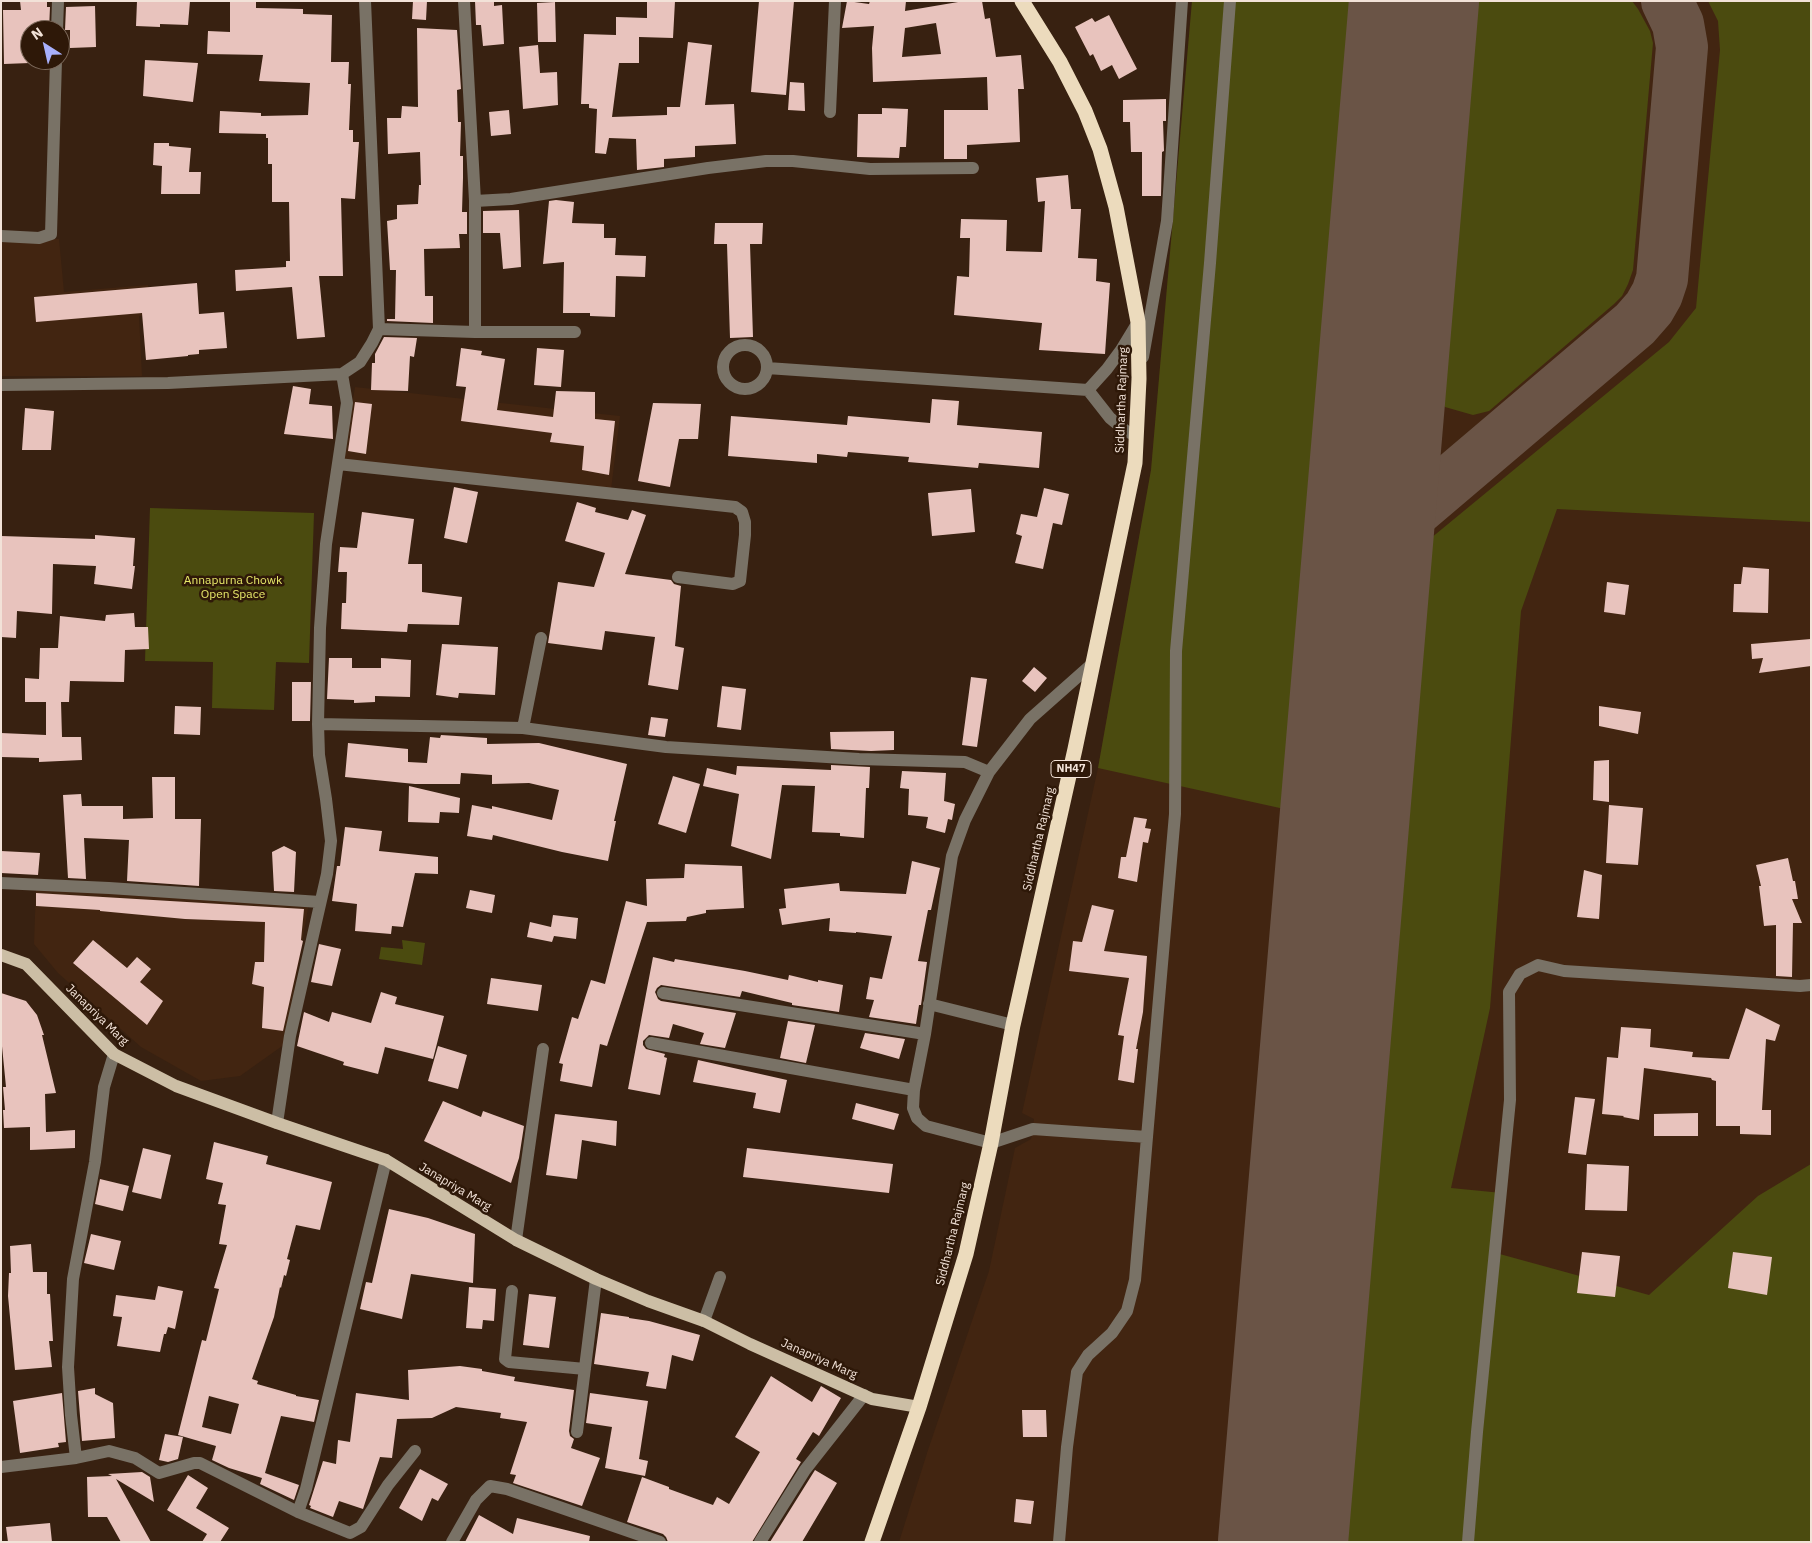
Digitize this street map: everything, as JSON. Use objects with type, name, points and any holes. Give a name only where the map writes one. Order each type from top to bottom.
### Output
[{"type":"highway","name":"Siddhartha Rajmarg","points":[[872,1542],[919,1407],[966,1254],[991,1143],[1013,1025],[1075,750],[1135,463],[1139,379],[1138,322],[1116,207],[1100,148],[1085,111],[1060,62],[1022,1]]},
{"type":"main road","name":"Janapriya Marg","points":[[1,955],[26,964],[114,1054],[176,1086],[386,1160],[516,1240],[596,1279],[704,1321],[872,1399],[919,1407]]},
{"type":"street","points":[[58,1],[58,20]]},
{"type":"street","points":[[1,385],[168,383],[342,374],[360,362],[379,329],[366,1]]},
{"type":"street","points":[[464,1],[475,201],[475,332]]},
{"type":"street","points":[[830,112],[835,1]]},
{"type":"street","points":[[1139,379],[1167,221],[1182,1]]},
{"type":"street","points":[[1059,1542],[1067,1447],[1078,1372],[1088,1355],[1112,1333],[1127,1311],[1134,1280],[1175,814],[1176,651],[1210,263],[1230,1]]},
{"type":"street","points":[[1,236],[39,238],[51,234],[56,70]]},
{"type":"street","points":[[475,201],[510,199],[670,174],[766,162],[793,161],[870,169],[973,168]]},
{"type":"street","points":[[1088,390],[1108,369],[1138,322]]},
{"type":"street","points":[[379,329],[475,332],[575,332]]},
{"type":"street","points":[[767,368],[1088,390],[1110,418],[1126,431],[1137,436]]},
{"type":"street","points":[[277,1123],[290,1036],[327,874],[330,841],[319,755],[320,628],[326,544],[347,403],[342,374]]},
{"type":"street","points":[[338,464],[735,507],[742,512],[745,522],[745,535],[740,582],[733,584],[678,577]]},
{"type":"street","points":[[523,728],[541,638]]},
{"type":"street","points":[[1092,664],[1030,720],[989,772],[965,820],[952,856],[925,1034],[914,1090],[913,1108],[917,1118],[926,1126],[991,1143],[1033,1129],[1147,1137]]},
{"type":"street","points":[[318,724],[523,728],[666,748],[859,759],[965,762],[989,772]]},
{"type":"street","points":[[1,883],[99,887],[320,902]]},
{"type":"street","points":[[1468,1542],[1510,1100],[1509,992],[1520,974],[1538,966],[1564,971],[1800,986],[1811,985]]},
{"type":"street","points":[[663,993],[925,1034]]},
{"type":"street","points":[[929,1004],[1013,1025]]},
{"type":"street","points":[[651,1043],[914,1090]]},
{"type":"street","points":[[516,1240],[543,1049]]},
{"type":"street","points":[[76,1458],[68,1367],[72,1279],[95,1162],[104,1087],[114,1054]]},
{"type":"street","points":[[298,1512],[306,1489],[386,1160]]},
{"type":"street","points":[[704,1321],[720,1277]]},
{"type":"street","points":[[578,1432],[596,1279]]},
{"type":"street","points":[[512,1291],[505,1359],[509,1362],[585,1369]]},
{"type":"street","points":[[760,1542],[805,1470],[864,1395]]},
{"type":"street","points":[[1,1467],[109,1452],[135,1458],[159,1473],[200,1463],[298,1512],[350,1533],[362,1527],[388,1486],[415,1451]]},
{"type":"street","points":[[452,1542],[476,1500],[490,1486],[507,1490],[660,1542]]},
{"type":"shaded area","points":[[1192,1],[1811,1],[1811,1542],[899,1542],[989,1271],[1015,1148],[1031,1139],[1033,1129],[1034,1119],[1022,1113],[1098,768],[1151,470]]},
{"type":"shaded area","points":[[1,239],[59,239],[64,292],[148,285],[151,315],[139,316],[142,376],[1,376]]},
{"type":"shaded area","points":[[355,387],[620,416],[611,490],[343,463]]},
{"type":"shaded area","points":[[36,887],[309,902],[285,1044],[240,1076],[201,1081],[141,1047],[58,973],[34,944]]},
{"type":"green space","points":[[1192,1],[1367,1],[1298,812],[1098,768],[1151,470]]},
{"type":"green space","points":[[1459,1],[1632,1],[1650,31],[1653,43],[1633,270],[1628,284],[1622,296],[1614,304],[1489,411],[1473,415],[1445,407],[1435,397],[1427,383]]},
{"type":"green space","points":[[1708,1],[1811,1],[1811,522],[1557,509],[1521,611],[1490,1008],[1451,1188],[1502,1193],[1496,1253],[1649,1295],[1758,1196],[1811,1164],[1811,1542],[1332,1542],[1425,543],[1669,342],[1696,308],[1720,50],[1718,21]]},
{"type":"green space","name":"Annapurna Chowk Open Space","points":[[150,508],[314,513],[309,663],[276,662],[274,710],[212,708],[213,662],[145,661]]},
{"type":"green space","points":[[402,940],[425,943],[422,965],[379,959],[381,947],[403,949]]},
{"type":"building","points":[[20,1],[47,1],[47,7],[50,7],[49,20],[20,20],[20,63],[4,64],[3,10],[21,10]]},
{"type":"building","points":[[137,1],[190,1],[188,25],[160,24],[160,27],[136,26]]},
{"type":"building","points":[[230,1],[256,1],[256,8],[303,9],[303,14],[332,15],[331,62],[349,62],[348,84],[351,84],[349,130],[353,130],[353,142],[359,142],[355,199],[341,198],[343,276],[319,276],[325,337],[297,339],[292,287],[236,291],[235,270],[286,267],[286,261],[290,261],[289,202],[272,202],[272,164],[268,164],[268,138],[266,138],[266,134],[219,133],[220,111],[261,113],[261,116],[308,115],[310,83],[259,81],[263,55],[207,54],[208,31],[230,32]]},
{"type":"building","points":[[413,1],[427,1],[426,20],[412,19]]},
{"type":"building","points":[[475,1],[494,1],[494,6],[502,5],[504,44],[483,46],[481,25],[476,25]]},
{"type":"building","points":[[647,1],[675,1],[673,38],[639,37],[639,63],[619,63],[612,117],[667,115],[667,107],[680,107],[688,42],[712,45],[705,105],[734,104],[736,144],[695,146],[695,157],[664,159],[664,167],[637,170],[636,139],[609,138],[606,154],[595,153],[597,109],[589,108],[589,104],[581,104],[584,34],[616,35],[616,17],[647,18]]},
{"type":"building","points":[[759,1],[794,1],[786,95],[751,92]]},
{"type":"building","points":[[847,1],[869,4],[870,1],[906,1],[905,11],[964,1],[982,1],[985,19],[990,18],[996,57],[1021,55],[1024,89],[1018,89],[1020,142],[967,145],[967,159],[944,159],[944,110],[988,110],[987,77],[873,82],[872,48],[874,26],[842,28]],"holes":[[[936,23],[941,54],[902,57],[905,28]]]},
{"type":"building","points":[[555,2],[556,42],[538,42],[537,3]]},
{"type":"building","points":[[95,6],[96,47],[70,48],[70,20],[65,20],[66,7]]},
{"type":"building","points":[[1109,15],[1137,69],[1119,79],[1112,65],[1101,71],[1093,54],[1090,56],[1075,27],[1092,18],[1095,22]]},
{"type":"building","points":[[417,28],[457,30],[461,89],[457,90],[458,122],[461,122],[460,156],[463,156],[462,212],[467,212],[467,234],[459,234],[460,248],[424,249],[425,296],[433,296],[433,323],[387,321],[387,319],[395,319],[396,270],[390,270],[387,221],[397,219],[397,205],[418,204],[419,185],[421,185],[420,152],[388,154],[387,118],[401,118],[402,106],[418,107]]},
{"type":"building","points":[[538,45],[540,73],[557,72],[558,105],[523,109],[519,47]]},
{"type":"building","points":[[145,60],[198,63],[193,102],[143,96]]},
{"type":"building","points":[[790,82],[804,83],[805,111],[788,110]]},
{"type":"building","points":[[1166,99],[1166,121],[1163,121],[1164,151],[1162,152],[1161,196],[1142,196],[1142,152],[1131,152],[1130,122],[1123,122],[1123,100]]},
{"type":"building","points":[[882,108],[908,109],[906,147],[900,147],[899,158],[857,157],[858,114],[882,114]]},
{"type":"building","points":[[509,110],[511,134],[491,136],[489,112]]},
{"type":"building","points":[[154,143],[169,143],[169,146],[191,148],[189,172],[201,172],[200,194],[161,194],[162,166],[153,165]]},
{"type":"building","points":[[1068,175],[1071,209],[1081,209],[1078,258],[1097,259],[1096,281],[1110,283],[1105,354],[1039,350],[1042,323],[954,315],[957,276],[969,277],[970,238],[960,238],[961,219],[1007,220],[1006,251],[1042,252],[1045,201],[1038,202],[1036,178]]},
{"type":"building","points":[[549,201],[574,202],[572,223],[604,224],[604,238],[616,238],[615,255],[646,256],[645,277],[616,276],[615,317],[590,316],[590,313],[563,313],[564,262],[543,264]]},
{"type":"building","points":[[519,210],[521,267],[503,269],[500,233],[483,233],[483,211]]},
{"type":"building","points":[[715,223],[763,223],[762,244],[750,244],[753,337],[730,338],[727,244],[714,244]]},
{"type":"building","points":[[197,283],[199,314],[224,312],[227,348],[199,350],[199,354],[188,356],[146,360],[142,313],[36,322],[34,297]]},
{"type":"building","points":[[384,337],[417,338],[414,357],[410,356],[408,391],[371,390],[372,363],[375,363],[375,354]]},
{"type":"building","points":[[461,348],[482,351],[481,355],[505,359],[497,410],[553,417],[556,391],[595,392],[595,419],[615,421],[609,475],[582,470],[584,446],[550,442],[552,433],[461,421],[466,387],[456,386]]},
{"type":"building","points":[[537,348],[564,350],[561,387],[534,385]]},
{"type":"building","points":[[293,386],[311,389],[309,404],[332,406],[333,439],[284,434]]},
{"type":"building","points":[[932,399],[959,401],[957,425],[1042,432],[1039,468],[979,463],[978,468],[908,462],[909,457],[848,452],[847,457],[817,454],[817,463],[728,456],[731,416],[847,425],[848,416],[930,423]]},
{"type":"building","points":[[355,402],[372,404],[366,454],[348,451]]},
{"type":"building","points":[[653,403],[701,404],[698,439],[679,439],[670,487],[638,481]]},
{"type":"building","points":[[25,408],[54,411],[51,450],[22,450]]},
{"type":"building","points":[[454,487],[478,492],[467,543],[444,538]]},
{"type":"building","points":[[1044,488],[1069,494],[1062,525],[1053,523],[1043,569],[1015,563],[1022,536],[1016,534],[1021,514],[1037,517]]},
{"type":"building","points":[[971,489],[975,532],[932,536],[928,493]]},
{"type":"building","points":[[577,502],[596,508],[595,512],[628,520],[632,510],[646,515],[625,574],[671,580],[674,584],[681,586],[675,646],[684,648],[678,690],[648,685],[655,637],[605,631],[602,650],[548,643],[558,582],[594,587],[605,553],[565,541]]},
{"type":"building","points":[[362,512],[414,519],[408,564],[422,564],[422,592],[462,597],[459,625],[408,624],[407,632],[341,629],[342,603],[346,603],[347,572],[338,572],[340,547],[357,548]]},
{"type":"building","points":[[95,535],[135,538],[133,566],[135,566],[132,589],[94,584],[96,566],[53,564],[52,614],[17,611],[16,638],[1,637],[1,536],[95,539]]},
{"type":"building","points":[[1743,567],[1769,569],[1768,613],[1733,612],[1734,584],[1741,584]]},
{"type":"building","points":[[1607,582],[1629,585],[1625,615],[1604,612]]},
{"type":"building","points":[[134,613],[135,627],[148,627],[149,649],[125,650],[124,682],[70,681],[69,702],[61,702],[62,737],[81,737],[82,760],[39,762],[39,758],[1,757],[1,733],[46,735],[46,702],[25,702],[25,678],[39,679],[40,648],[58,648],[60,616],[105,621],[106,615]]},
{"type":"building","points":[[1811,639],[1811,666],[1759,673],[1763,658],[1752,659],[1751,644]]},
{"type":"building","points":[[442,644],[498,647],[495,695],[459,693],[458,698],[436,695]]},
{"type":"building","points":[[329,658],[352,658],[352,668],[381,668],[381,658],[411,660],[410,697],[375,696],[375,702],[354,703],[354,700],[327,699]]},
{"type":"building","points":[[1034,667],[1047,678],[1035,692],[1022,681]]},
{"type":"building","points":[[971,677],[987,679],[977,747],[962,745]]},
{"type":"building","points":[[292,682],[311,682],[310,721],[292,721]]},
{"type":"building","points":[[722,686],[746,689],[741,730],[717,727]]},
{"type":"building","points":[[175,706],[201,707],[200,735],[174,734]]},
{"type":"building","points":[[1599,706],[1641,712],[1638,734],[1599,726]]},
{"type":"building","points":[[651,717],[668,719],[665,737],[648,735]]},
{"type":"building","points":[[894,731],[894,750],[831,749],[830,732]]},
{"type":"building","points":[[441,735],[487,738],[487,744],[539,743],[627,764],[614,821],[616,821],[608,861],[493,835],[492,840],[467,836],[472,805],[492,809],[492,806],[552,820],[559,790],[529,783],[492,784],[492,775],[461,773],[460,784],[415,784],[345,777],[348,743],[408,749],[408,762],[427,763],[430,737],[440,738]]},
{"type":"building","points":[[1609,760],[1609,802],[1593,800],[1594,761]]},
{"type":"building","points":[[831,765],[870,767],[869,788],[866,788],[864,838],[840,836],[840,833],[812,832],[815,786],[782,785],[771,859],[731,846],[739,794],[703,786],[707,768],[736,775],[737,766],[831,770]]},
{"type":"building","points":[[902,771],[946,773],[944,801],[955,804],[952,820],[948,819],[945,833],[926,828],[928,817],[908,815],[909,789],[900,788]]},
{"type":"building","points":[[673,776],[700,784],[686,833],[658,824]]},
{"type":"building","points":[[152,777],[175,777],[175,819],[201,819],[199,886],[127,881],[129,840],[84,838],[86,879],[68,878],[63,795],[81,794],[82,806],[123,806],[123,819],[153,818]]},
{"type":"building","points":[[409,786],[460,798],[459,813],[440,812],[439,823],[408,822]]},
{"type":"building","points":[[1609,805],[1643,808],[1638,865],[1606,863]]},
{"type":"building","points":[[1134,817],[1147,819],[1145,828],[1151,829],[1148,843],[1143,842],[1137,882],[1118,878],[1121,857],[1126,857]]},
{"type":"building","points":[[345,827],[382,831],[379,851],[438,857],[438,874],[415,873],[403,927],[392,926],[391,934],[355,931],[357,904],[332,901],[337,866],[340,866]]},
{"type":"building","points":[[284,846],[296,852],[294,892],[274,891],[272,852]]},
{"type":"building","points":[[1,851],[40,853],[38,875],[1,873]]},
{"type":"building","points":[[1788,858],[1798,899],[1792,899],[1802,923],[1793,923],[1792,977],[1776,976],[1776,925],[1764,926],[1759,886],[1761,886],[1756,865]]},
{"type":"building","points":[[912,861],[940,868],[931,910],[928,910],[918,961],[927,962],[921,1005],[919,1005],[916,1024],[869,1017],[874,1000],[866,999],[870,977],[882,979],[892,936],[829,931],[830,918],[782,925],[779,909],[786,908],[784,889],[839,883],[840,891],[906,894]]},
{"type":"building","points":[[685,864],[742,866],[744,908],[706,910],[706,913],[687,917],[686,921],[647,922],[607,1046],[600,1044],[592,1087],[560,1081],[563,1064],[559,1063],[572,1017],[578,1019],[591,980],[605,984],[626,901],[647,906],[646,879],[684,878]]},
{"type":"building","points":[[1584,870],[1602,875],[1599,919],[1577,917]]},
{"type":"building","points":[[470,890],[495,895],[492,913],[466,908]]},
{"type":"building","points":[[36,893],[304,909],[301,940],[303,941],[283,1031],[262,1028],[264,987],[252,984],[255,962],[264,962],[265,922],[185,919],[100,910],[36,906]]},
{"type":"building","points":[[1092,905],[1114,910],[1104,951],[1147,956],[1143,1012],[1136,1049],[1138,1049],[1134,1083],[1118,1080],[1124,1036],[1118,1035],[1129,978],[1069,971],[1073,941],[1082,942]]},
{"type":"building","points":[[553,915],[578,918],[576,939],[554,936],[552,942],[527,937],[530,922],[551,927]]},
{"type":"building","points":[[93,940],[127,968],[137,957],[151,969],[140,982],[163,1001],[147,1025],[73,963]]},
{"type":"building","points":[[319,944],[341,949],[332,986],[311,982]]},
{"type":"building","points":[[653,957],[674,962],[675,959],[788,980],[789,975],[818,982],[818,980],[843,985],[839,1012],[792,1005],[792,1003],[742,991],[740,997],[661,985],[655,992],[661,1001],[736,1013],[725,1048],[700,1044],[704,1033],[673,1024],[669,1038],[649,1035],[643,1041],[646,1049],[665,1054],[664,1057],[667,1058],[660,1095],[628,1089]]},
{"type":"building","points":[[491,978],[542,985],[538,1011],[487,1004]]},
{"type":"building","points":[[381,992],[397,997],[395,1004],[444,1016],[433,1059],[385,1047],[378,1074],[343,1065],[344,1062],[297,1046],[304,1012],[329,1022],[332,1012],[371,1023]]},
{"type":"building","points":[[1,993],[26,1001],[37,1015],[44,1035],[42,1035],[56,1093],[45,1094],[46,1132],[75,1130],[75,1148],[30,1150],[30,1127],[4,1128],[3,1087],[6,1087],[1,1036]]},
{"type":"building","points":[[1746,1008],[1780,1025],[1775,1041],[1766,1039],[1762,1110],[1771,1110],[1771,1135],[1740,1134],[1740,1126],[1716,1126],[1716,1081],[1711,1078],[1644,1068],[1639,1120],[1624,1116],[1602,1114],[1607,1057],[1618,1058],[1621,1027],[1651,1029],[1650,1047],[1693,1052],[1692,1057],[1729,1059]]},
{"type":"building","points":[[788,1021],[815,1025],[806,1063],[780,1058]]},
{"type":"building","points":[[865,1033],[905,1039],[899,1059],[860,1048]]},
{"type":"building","points":[[438,1046],[467,1055],[458,1089],[428,1081]]},
{"type":"building","points":[[698,1060],[787,1080],[780,1113],[753,1108],[756,1093],[693,1082]]},
{"type":"building","points":[[1575,1097],[1595,1099],[1586,1155],[1568,1153]]},
{"type":"building","points":[[443,1101],[481,1117],[483,1111],[524,1126],[519,1158],[511,1183],[424,1141]]},
{"type":"building","points":[[856,1103],[899,1114],[894,1130],[852,1119]]},
{"type":"building","points":[[1698,1113],[1698,1136],[1654,1136],[1654,1114]]},
{"type":"building","points":[[555,1114],[617,1121],[616,1146],[582,1140],[577,1179],[546,1175]]},
{"type":"building","points":[[214,1142],[268,1156],[266,1164],[332,1182],[320,1230],[296,1225],[287,1259],[290,1260],[286,1276],[284,1275],[280,1287],[274,1317],[252,1379],[258,1381],[257,1384],[296,1396],[319,1400],[314,1422],[281,1416],[265,1473],[299,1485],[294,1500],[260,1484],[262,1478],[229,1468],[212,1460],[216,1446],[178,1435],[202,1340],[206,1341],[219,1289],[214,1288],[227,1245],[219,1244],[226,1205],[218,1204],[223,1183],[206,1179]],"holes":[[[209,1396],[239,1404],[231,1434],[202,1427]]]},
{"type":"building","points":[[143,1148],[171,1155],[161,1199],[132,1192]]},
{"type":"building","points":[[747,1148],[893,1164],[889,1193],[743,1177]]},
{"type":"building","points":[[1587,1164],[1629,1166],[1627,1211],[1585,1210]]},
{"type":"building","points":[[100,1179],[129,1186],[123,1211],[95,1204]]},
{"type":"building","points":[[389,1209],[428,1218],[475,1234],[473,1283],[411,1274],[402,1319],[360,1309],[366,1282],[372,1283]]},
{"type":"building","points":[[91,1234],[121,1241],[114,1270],[84,1263]]},
{"type":"building","points":[[31,1244],[33,1272],[47,1272],[47,1294],[50,1294],[53,1341],[49,1341],[52,1367],[15,1370],[8,1296],[9,1273],[11,1273],[10,1246]]},
{"type":"building","points":[[1582,1252],[1620,1256],[1615,1297],[1577,1293]]},
{"type":"building","points":[[1733,1252],[1772,1257],[1767,1295],[1728,1288]]},
{"type":"building","points":[[158,1286],[183,1291],[175,1329],[168,1327],[166,1334],[164,1334],[160,1352],[117,1346],[122,1317],[113,1316],[116,1295],[155,1300]]},
{"type":"building","points":[[469,1287],[496,1289],[494,1321],[483,1320],[482,1329],[466,1328]]},
{"type":"building","points":[[529,1294],[556,1297],[549,1348],[523,1345]]},
{"type":"building","points":[[601,1313],[649,1321],[700,1335],[693,1361],[672,1355],[666,1389],[646,1386],[649,1372],[594,1364]]},
{"type":"building","points":[[460,1366],[515,1377],[514,1381],[574,1390],[569,1431],[570,1436],[574,1439],[571,1448],[600,1458],[582,1506],[513,1483],[516,1475],[510,1474],[527,1422],[500,1418],[501,1413],[456,1407],[432,1418],[397,1419],[392,1458],[380,1457],[363,1509],[339,1501],[333,1517],[310,1508],[311,1506],[309,1505],[323,1461],[336,1464],[338,1440],[350,1442],[356,1393],[409,1400],[408,1370]]},
{"type":"building","points":[[771,1376],[812,1402],[821,1386],[841,1398],[819,1436],[813,1432],[796,1459],[801,1462],[752,1542],[668,1542],[663,1534],[627,1522],[642,1477],[713,1505],[717,1497],[729,1504],[760,1452],[735,1437]]},
{"type":"building","points":[[95,1388],[95,1394],[113,1403],[115,1438],[82,1441],[78,1391]]},
{"type":"building","points":[[62,1393],[66,1442],[58,1443],[59,1447],[20,1453],[13,1401]]},
{"type":"building","points":[[590,1393],[648,1401],[639,1459],[648,1461],[645,1476],[605,1468],[612,1427],[586,1423]]},
{"type":"building","points":[[1022,1410],[1046,1410],[1047,1437],[1023,1437]]},
{"type":"building","points":[[165,1434],[183,1437],[178,1459],[168,1462],[159,1460]]},
{"type":"building","points":[[420,1469],[448,1484],[438,1501],[432,1498],[422,1521],[399,1508]]},
{"type":"building","points":[[815,1470],[837,1483],[802,1542],[770,1542]]},
{"type":"building","points":[[142,1472],[150,1477],[154,1502],[116,1479],[151,1542],[121,1542],[107,1517],[88,1517],[87,1477]]},
{"type":"building","points":[[188,1475],[208,1488],[196,1508],[229,1528],[220,1542],[202,1542],[207,1534],[167,1510]]},
{"type":"building","points":[[1016,1499],[1034,1501],[1031,1524],[1014,1522]]},
{"type":"building","points":[[479,1515],[513,1534],[517,1518],[590,1536],[589,1542],[465,1542]]},
{"type":"building","points":[[50,1523],[52,1542],[8,1542],[6,1527]]},
{"type":"taxiway","points":[[1365,580],[1381,548],[1416,510],[1635,324],[1649,308],[1657,294],[1662,279],[1682,47],[1678,24],[1667,1]]},
{"type":"runway","points":[[1283,1542],[1414,1]]}]
